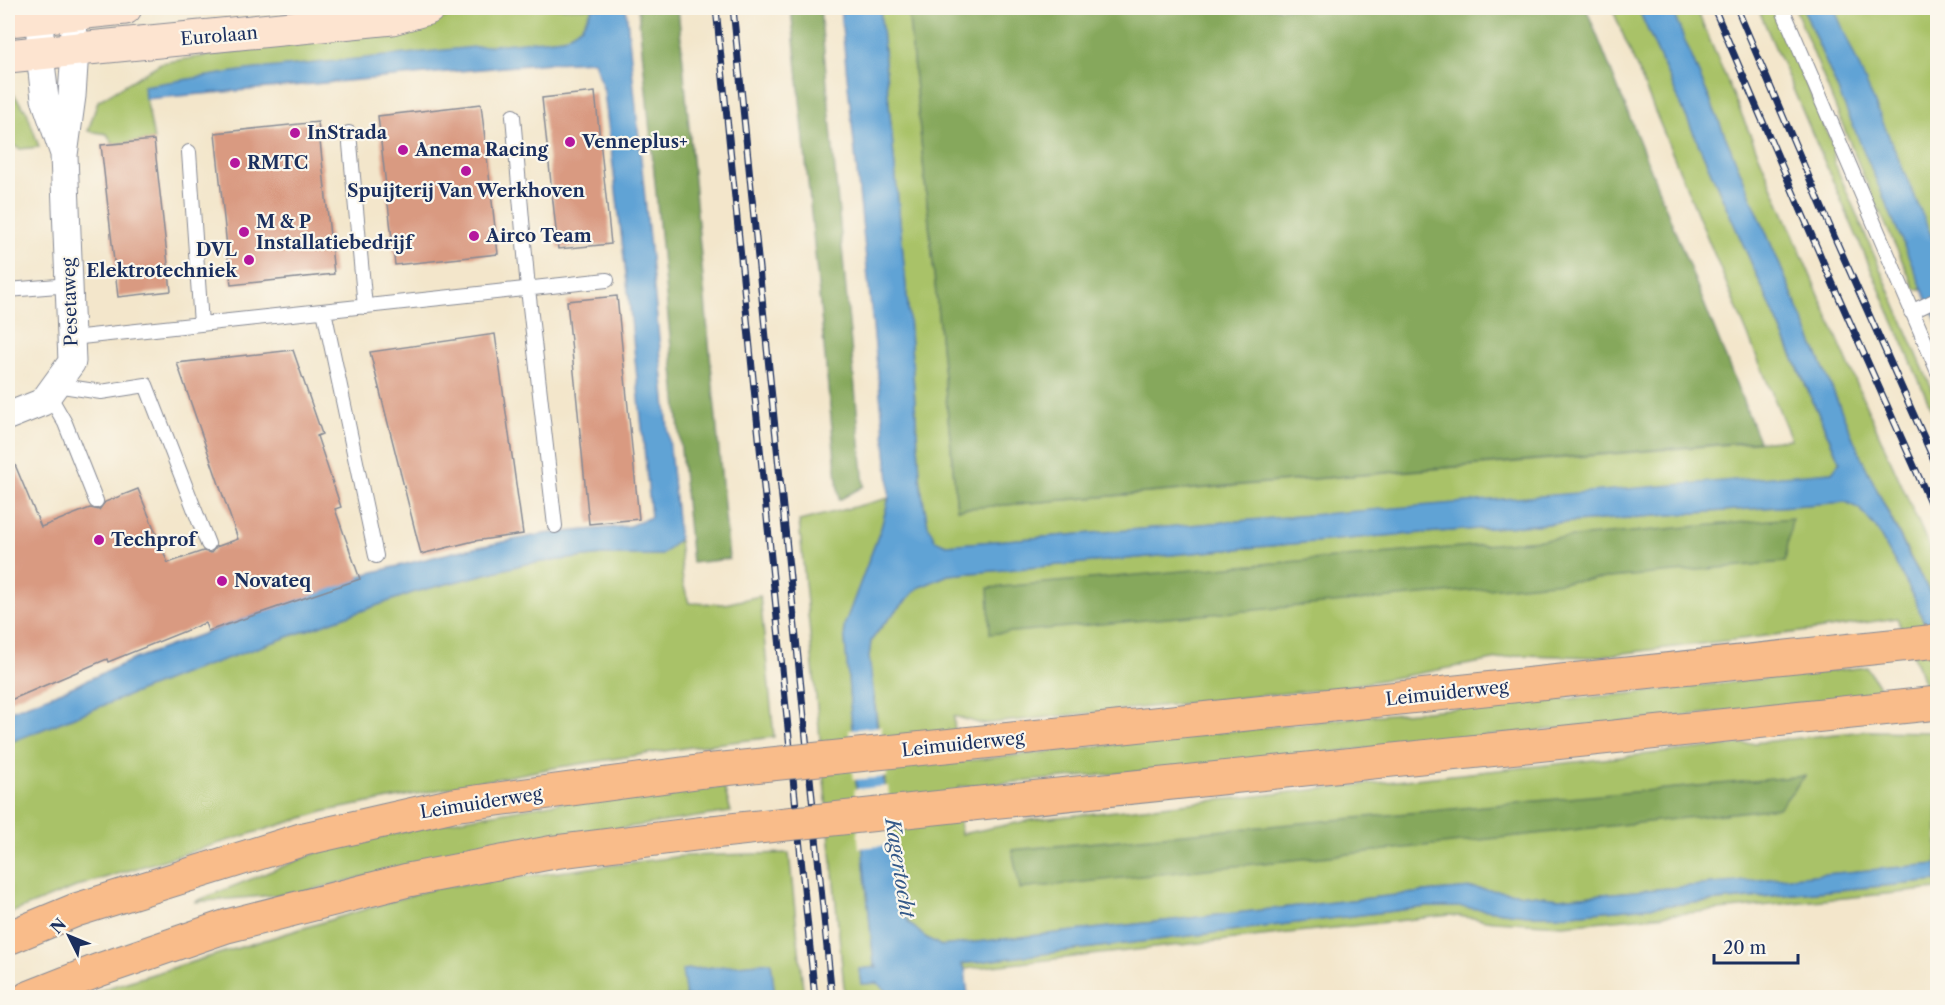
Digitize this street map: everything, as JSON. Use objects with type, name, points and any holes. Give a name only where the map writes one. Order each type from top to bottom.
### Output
[{"type":"main road","points":[[8,20],[40,12],[125,8]]},
{"type":"main road","name":"Eurolaan","points":[[8,56],[392,18],[428,8]]},
{"type":"main road","name":"Leimuiderweg","points":[[8,938],[76,910],[304,839],[453,805],[704,771],[1938,641]]},
{"type":"main road","points":[[28,998],[99,970],[227,926],[408,880],[554,852],[712,832],[971,804],[1938,703]]},
{"type":"street","name":"Pesetaweg","points":[[8,416],[43,402],[72,362],[64,155],[72,96],[75,50],[72,10]]},
{"type":"street","name":"Pesetaweg","points":[[40,12],[40,53],[45,99],[64,155]]},
{"type":"lane","points":[[1782,8],[1938,372]]},
{"type":"lane","points":[[513,116],[528,289],[555,525]]},
{"type":"lane","points":[[349,133],[365,307]]},
{"type":"lane","points":[[189,152],[201,324]]},
{"type":"lane","points":[[72,338],[607,280]]},
{"type":"lane","points":[[8,290],[70,285]]},
{"type":"lane","points":[[1911,312],[1938,299]]},
{"type":"lane","points":[[324,311],[376,556]]},
{"type":"lane","points":[[96,501],[52,390],[101,392],[146,385],[208,544]]},
{"type":"green space","points":[[459,8],[593,8],[582,26],[564,38],[144,87],[154,140],[113,144],[107,134],[88,131],[98,101],[161,63],[447,17]]},
{"type":"green space","points":[[638,8],[678,8],[729,559],[692,563]]},
{"type":"green space","points":[[791,8],[820,8],[864,486],[839,500]]},
{"type":"green space","points":[[880,8],[908,8],[957,509],[1791,439],[1612,8],[1638,8],[1840,463],[1832,472],[1818,474],[946,545],[934,540],[928,525],[921,488],[909,318]]},
{"type":"green space","points":[[908,8],[1586,8],[1759,441],[957,509]]},
{"type":"green space","points":[[1671,8],[1696,8],[1865,403],[1937,564],[1937,605],[1861,457]]},
{"type":"green space","points":[[1758,8],[1773,8],[1833,146],[1834,162],[1937,401],[1937,422]]},
{"type":"green space","points":[[1795,8],[1803,8],[1923,289],[1915,289],[1864,177]]},
{"type":"green space","points":[[1830,8],[1937,8],[1937,273]]},
{"type":"green space","points":[[8,87],[27,112],[39,147],[20,149],[8,143]]},
{"type":"green space","points":[[889,498],[881,528],[844,626],[857,793],[874,964],[877,968],[859,969],[861,984],[878,983],[893,997],[845,997],[799,521]]},
{"type":"green space","points":[[1846,502],[1860,509],[1876,528],[1913,595],[1937,653],[1937,725],[1921,674],[1897,618],[1592,657],[1521,655],[1337,688],[982,724],[954,716],[956,762],[1367,716],[1627,694],[1867,667],[1884,695],[1148,771],[958,787],[961,834],[1031,820],[1864,731],[1937,732],[1937,864],[1559,898],[1473,888],[1424,892],[941,946],[925,937],[909,923],[904,913],[894,872],[869,657],[871,641],[918,588],[948,575],[1369,537]]},
{"type":"green space","points":[[1792,518],[1785,562],[990,634],[988,588]]},
{"type":"green space","points":[[679,539],[683,583],[689,603],[725,604],[760,596],[774,737],[553,768],[326,811],[81,885],[8,914],[8,743],[183,674],[415,592],[525,564],[602,555],[662,555]]},
{"type":"green space","points":[[1805,776],[1779,808],[1020,889],[1012,850]]},
{"type":"green space","points":[[724,787],[731,812],[463,852],[299,893],[194,902],[331,847],[458,820],[610,794]]},
{"type":"green space","points":[[789,853],[804,997],[775,997],[771,962],[683,970],[686,997],[84,998],[107,988],[435,888],[683,856]]},
{"type":"green space","points":[[1937,881],[1937,889],[1563,925],[1494,921],[1450,915],[965,969],[960,964],[1426,907],[1462,907],[1528,915],[1560,915]]},
{"type":"water","points":[[593,8],[626,8],[679,539],[662,555],[602,555],[525,564],[415,592],[183,674],[8,743],[8,712],[137,658],[366,574],[454,552],[543,534],[629,526],[651,517],[629,299],[604,91],[594,61],[145,99],[144,86],[247,70],[564,38],[582,26]]},
{"type":"water","points":[[840,8],[880,8],[909,318],[921,488],[928,525],[935,540],[946,545],[1832,472],[1840,462],[1638,8],[1671,8],[1861,457],[1909,556],[1937,605],[1937,653],[1913,595],[1876,528],[1860,509],[1846,502],[1369,537],[948,575],[918,588],[880,628],[871,641],[869,657],[894,872],[904,913],[909,923],[925,937],[941,946],[1473,888],[1559,898],[1937,864],[1937,881],[1560,915],[1528,915],[1462,907],[1426,907],[961,964],[965,969],[968,997],[893,997],[878,983],[861,984],[859,969],[877,967],[874,965],[857,793],[844,626],[881,528],[889,498],[889,481]]},
{"type":"water","points":[[1803,8],[1834,8],[1937,249],[1937,323]]},
{"type":"water","points":[[771,962],[775,997],[686,997],[682,970]]},
{"type":"pier","points":[[881,726],[887,777],[853,780],[849,730]]},
{"type":"pier","points":[[888,786],[893,845],[859,848],[854,789]]},
{"type":"building","points":[[595,92],[611,244],[558,249],[542,98]]},
{"type":"building","points":[[481,104],[498,254],[395,265],[378,116]]},
{"type":"building","points":[[318,122],[334,274],[231,285],[215,133]]},
{"type":"building","points":[[154,140],[171,291],[118,297],[101,145]]},
{"type":"building","points":[[617,296],[639,519],[589,524],[567,301]]},
{"type":"building","points":[[495,334],[523,534],[474,541],[421,554],[370,352]]},
{"type":"building","points":[[293,350],[322,434],[317,436],[341,507],[335,509],[360,579],[208,631],[205,623],[108,662],[107,659],[8,701],[8,448],[41,527],[90,508],[99,510],[105,502],[138,489],[168,563],[203,551],[211,553],[216,547],[238,539],[177,363]]},
{"type":"railway","points":[[716,8],[815,998]]},
{"type":"railway","points":[[733,8],[832,998]]},
{"type":"railway","points":[[1714,8],[1824,264],[1938,520]]},
{"type":"railway","points":[[1737,8],[1834,236],[1938,469]]},
{"type":"place","name":"InStrada","points":[[295,133]]},
{"type":"place","name":"Venneplus+","points":[[570,142]]},
{"type":"place","name":"Anema Racing","points":[[403,150]]},
{"type":"place","name":"RMTC","points":[[235,163]]},
{"type":"place","name":"Spuijterij Van Werkhoven","points":[[466,171]]},
{"type":"place","name":"M & P Installatiebedrijf","points":[[244,232]]},
{"type":"place","name":"Airco Team","points":[[474,236]]},
{"type":"place","name":"DVL Elektrotechniek","points":[[249,260]]},
{"type":"place","name":"Techprof","points":[[99,540]]},
{"type":"place","name":"Novateq","points":[[222,581]]},
{"type":"water label","name":"Kagertocht","points":[[900,868]]}]
